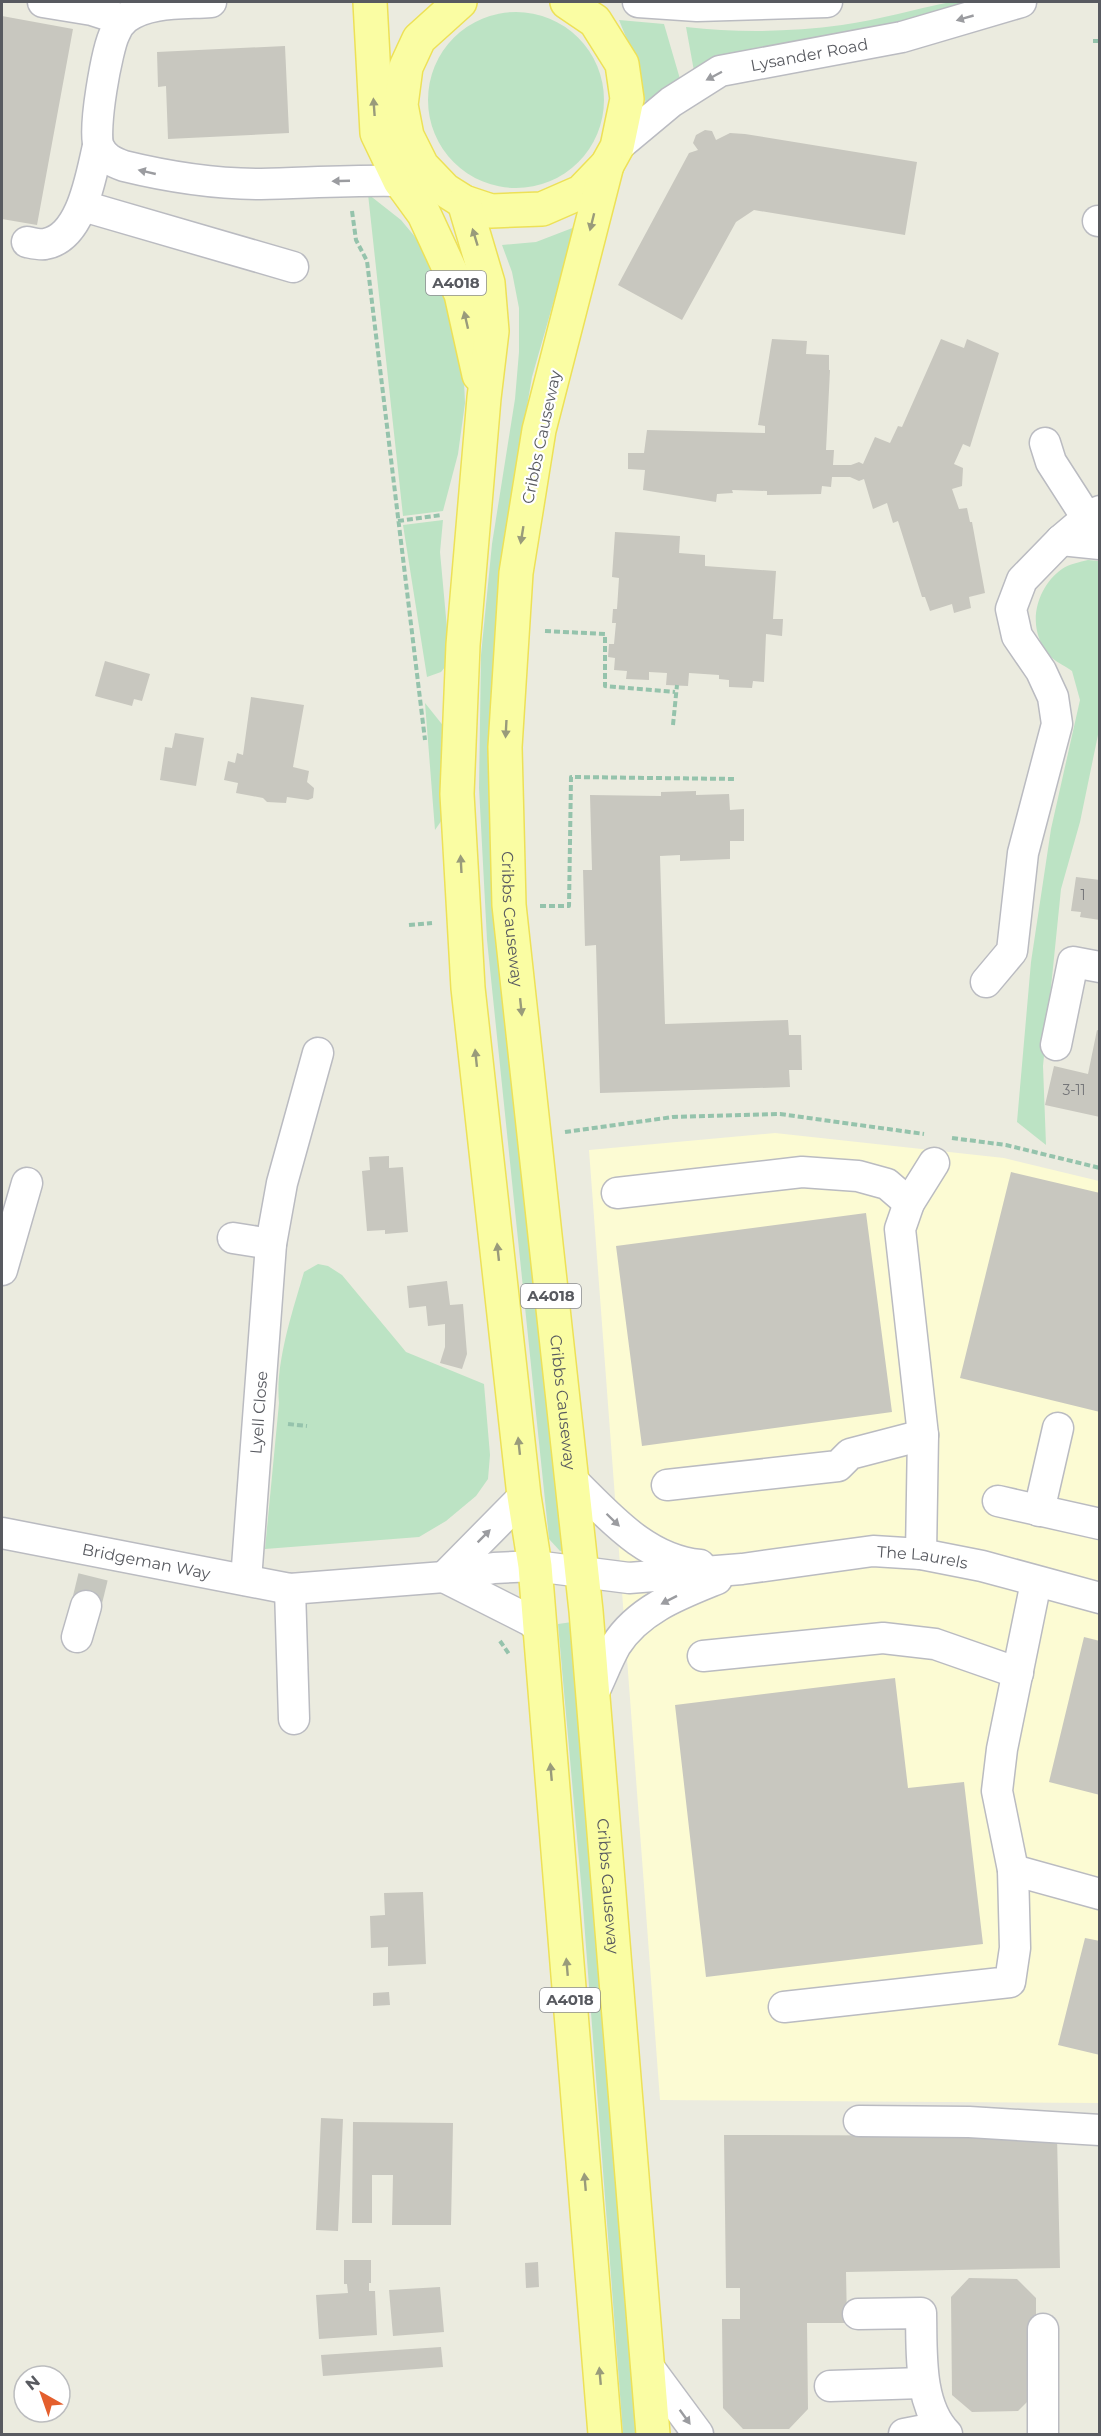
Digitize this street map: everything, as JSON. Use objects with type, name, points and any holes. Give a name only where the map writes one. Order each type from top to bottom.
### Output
[{"type":"main road","name":"A4018","points":[[370,2],[377,133],[400,181],[424,213],[461,294],[484,398]]},
{"type":"main road","name":"A4018","points":[[460,2],[419,39],[406,68],[401,105],[407,136],[422,166],[455,196],[488,283],[492,331],[484,398],[463,645],[457,794],[468,988],[524,1496],[535,1566],[605,2434]]},
{"type":"main road","name":"A4018","points":[[400,181],[455,196],[491,211],[542,209],[581,192],[612,156],[627,99],[622,64],[596,21],[567,2]]},
{"type":"main road","name":"Cribbs Causeway","points":[[612,156],[539,430],[516,573],[505,747],[510,905],[582,1571],[653,2434]]},
{"type":"street","points":[[43,2],[92,10],[123,20]]},
{"type":"street","points":[[27,242],[45,244],[56,239],[72,226],[83,206],[98,146],[97,116],[114,34],[123,20],[135,12],[150,7],[211,2]]},
{"type":"street","points":[[638,2],[697,6],[827,2]]},
{"type":"street","name":"Lysander Road","points":[[612,156],[670,102],[720,71],[902,37],[1021,2]]},
{"type":"street","points":[[98,146],[112,162],[154,174],[195,180],[259,184],[400,181]]},
{"type":"street","points":[[83,206],[293,267]]},
{"type":"street","points":[[986,982],[1012,951],[1023,853],[1058,724],[1053,697],[1041,671],[1017,636],[1011,609],[1022,580],[1061,540],[1095,524],[1051,462],[1046,443]]},
{"type":"street","points":[[1056,1045],[1073,962],[1100,967]]},
{"type":"street","name":"Lyell Close","points":[[246,1580],[271,1244],[282,1183],[318,1053]]},
{"type":"street","points":[[921,1554],[923,1436],[900,1229],[909,1203],[934,1163]]},
{"type":"street","points":[[617,1193],[802,1172],[868,1178],[887,1184],[909,1203]]},
{"type":"street","points":[[2,1270],[27,1183]]},
{"type":"street","points":[[233,1238],[271,1244]]},
{"type":"street","points":[[1040,1511],[1058,1428]]},
{"type":"street","points":[[667,1485],[838,1466],[850,1454],[923,1436]]},
{"type":"street","name":"The Laurels","points":[[571,1479],[624,1530],[653,1551],[694,1564],[742,1569]]},
{"type":"street","points":[[524,1496],[444,1577],[513,1612],[539,1629]]},
{"type":"street","points":[[998,1501],[1100,1524]]},
{"type":"street","name":"Bridgeman Way","points":[[2,1533],[96,1562],[246,1580],[291,1589],[444,1577],[494,1568],[535,1566]]},
{"type":"street","name":"The Laurels","points":[[535,1566],[629,1578],[742,1569],[873,1551],[921,1554],[982,1566],[1100,1598]]},
{"type":"street","name":"The Laurels","points":[[592,1696],[617,1644],[636,1623],[664,1601],[742,1569]]},
{"type":"street","points":[[784,2007],[1010,1982],[1015,1948],[1013,1870],[997,1791],[1002,1749],[1036,1582]]},
{"type":"street","points":[[291,1589],[294,1719]]},
{"type":"street","points":[[77,1637],[86,1606]]},
{"type":"street","points":[[703,1656],[883,1638],[935,1644],[1018,1673]]},
{"type":"street","points":[[1013,1870],[1100,1894]]},
{"type":"street","points":[[859,2121],[969,2122],[1100,2130]]},
{"type":"street","points":[[858,2314],[921,2313],[922,2383],[944,2431],[904,2434]]},
{"type":"street","points":[[1043,2329],[1043,2434]]},
{"type":"street","points":[[647,2365],[698,2434]]},
{"type":"street","points":[[830,2386],[922,2383]]},
{"type":"path","points":[[1093,41],[1100,41]]},
{"type":"path","points":[[398,521],[474,511]]},
{"type":"path","points":[[545,631],[605,634],[605,686],[675,692]]},
{"type":"path","points":[[673,725],[676,685]]},
{"type":"path","points":[[510,905],[569,906],[571,777],[737,779]]},
{"type":"path","points":[[534,1136],[673,1117],[780,1114],[927,1134]]},
{"type":"path","points":[[950,1138],[1006,1145],[1100,1168]]},
{"type":"shaded area","points":[[951,2],[982,2],[852,33],[726,55],[694,71],[686,27],[745,31],[823,27],[870,20]]},
{"type":"shaded area","points":[[516,12],[533,13],[550,18],[579,37],[598,66],[603,83],[603,117],[598,134],[579,163],[550,182],[533,187],[516,188],[499,187],[482,182],[453,163],[434,134],[429,117],[428,100],[429,83],[434,66],[453,37],[482,18],[499,13]]},
{"type":"shaded area","points":[[619,20],[664,24],[680,79],[646,104],[636,62]]},
{"type":"shaded area","points":[[368,194],[401,220],[426,250],[462,337],[465,403],[458,454],[443,511],[403,516]]},
{"type":"shaded area","points":[[575,227],[532,377],[511,500],[503,579],[566,1550],[560,1551],[549,1539],[487,940],[479,788],[481,655],[492,544],[515,399],[519,352],[519,308],[512,272],[502,245],[536,242]]},
{"type":"shaded area","points":[[443,520],[440,552],[450,661],[441,672],[427,677],[403,525]]},
{"type":"shaded area","points":[[1088,560],[1099,561],[1099,730],[1080,822],[1061,889],[1043,1066],[1046,1145],[1017,1122],[1031,962],[1051,829],[1080,700],[1072,671],[1052,658],[1038,636],[1036,611],[1039,599],[1052,578],[1065,567]]},
{"type":"shaded area","points":[[425,703],[445,728],[446,814],[435,830]]},
{"type":"shaded area","points":[[775,1133],[1004,1158],[1099,1181],[1099,2103],[660,2100],[589,1150]]},
{"type":"shaded area","points":[[318,1264],[328,1266],[342,1275],[406,1352],[484,1384],[490,1455],[488,1479],[476,1496],[446,1521],[419,1537],[265,1549],[282,1354],[304,1272]]},
{"type":"shaded area","points":[[572,1622],[638,2434],[623,2434],[582,1894],[558,1624]]},
{"type":"building","points":[[2,16],[73,29],[37,225],[2,219]]},
{"type":"building","points":[[285,46],[289,133],[168,139],[166,86],[158,87],[157,52]]},
{"type":"building","points":[[705,130],[712,131],[716,140],[730,133],[745,134],[917,162],[905,235],[754,210],[736,222],[682,320],[618,285],[689,153],[698,150],[693,143],[696,135]]},
{"type":"building","points":[[772,339],[807,341],[806,354],[829,355],[826,450],[834,450],[833,465],[851,465],[859,462],[863,464],[875,437],[890,443],[898,426],[902,427],[941,339],[964,348],[967,339],[999,353],[970,447],[963,444],[954,464],[963,468],[962,486],[952,489],[959,509],[967,508],[970,522],[972,522],[985,593],[969,597],[971,608],[954,613],[952,604],[930,611],[925,597],[922,597],[898,521],[893,523],[887,503],[873,509],[864,479],[859,481],[850,477],[832,477],[831,487],[822,486],[821,494],[767,495],[767,491],[732,490],[733,493],[717,494],[716,502],[643,490],[645,470],[628,469],[628,453],[644,453],[647,430],[765,433],[765,426],[758,425]]},
{"type":"building","points":[[615,532],[680,536],[679,553],[705,555],[705,566],[776,571],[773,619],[783,619],[782,636],[766,634],[764,682],[753,681],[752,688],[729,687],[729,680],[719,679],[719,675],[689,673],[688,686],[666,685],[667,673],[649,672],[649,680],[626,679],[627,671],[614,670],[615,658],[608,657],[609,644],[614,644],[616,623],[612,623],[613,609],[617,609],[619,578],[612,577]]},
{"type":"building","points":[[105,661],[150,674],[142,701],[134,699],[132,706],[95,696]]},
{"type":"building","points":[[251,697],[304,705],[293,767],[309,771],[307,782],[314,788],[313,798],[308,800],[287,797],[286,803],[267,802],[263,798],[236,793],[238,783],[224,780],[228,761],[235,763],[237,753],[243,755]]},
{"type":"building","points":[[175,733],[204,738],[196,786],[160,780],[165,747],[172,748]]},
{"type":"building","points":[[696,791],[696,795],[729,794],[730,810],[744,809],[744,841],[730,841],[730,859],[680,861],[680,855],[660,856],[665,1024],[788,1020],[789,1035],[801,1035],[802,1070],[789,1070],[790,1087],[600,1093],[596,945],[585,946],[583,870],[592,870],[590,795],[661,796],[661,792]]},
{"type":"building","points":[[1076,877],[1100,880],[1100,920],[1080,917],[1081,912],[1071,911]]},
{"type":"building","points":[[1097,1030],[1100,1031],[1100,1117],[1045,1105],[1054,1066],[1088,1074]]},
{"type":"building","points":[[389,1156],[389,1168],[403,1167],[408,1232],[385,1234],[385,1230],[367,1231],[362,1171],[370,1170],[369,1157]]},
{"type":"building","points":[[1011,1172],[1100,1193],[1100,1412],[960,1378]]},
{"type":"building","points":[[866,1213],[892,1412],[642,1446],[616,1246]]},
{"type":"building","points":[[447,1281],[450,1305],[463,1304],[467,1354],[462,1369],[440,1363],[445,1347],[445,1324],[428,1326],[426,1306],[409,1308],[407,1286]]},
{"type":"building","points":[[1084,1637],[1100,1641],[1100,1795],[1049,1782]]},
{"type":"building","points":[[895,1678],[908,1788],[964,1782],[983,1944],[706,1977],[675,1705]]},
{"type":"building","points":[[423,1892],[426,1964],[388,1966],[388,1947],[371,1948],[370,1916],[385,1915],[384,1893]]},
{"type":"building","points":[[1085,1938],[1100,1941],[1100,2055],[1058,2045]]},
{"type":"building","points":[[389,1992],[390,2005],[373,2006],[373,1993]]},
{"type":"building","points":[[321,2118],[343,2119],[338,2231],[316,2230]]},
{"type":"building","points":[[353,2122],[453,2123],[451,2225],[392,2225],[393,2175],[372,2175],[372,2223],[352,2223]]},
{"type":"building","points":[[724,2135],[1057,2136],[1060,2268],[846,2272],[847,2323],[807,2323],[808,2409],[789,2429],[743,2429],[723,2408],[722,2319],[740,2319],[740,2288],[726,2288]]},
{"type":"building","points":[[344,2260],[371,2260],[369,2291],[375,2291],[377,2335],[319,2339],[316,2295],[348,2293],[347,2284],[344,2284]]},
{"type":"building","points":[[538,2262],[539,2287],[526,2288],[525,2263]]},
{"type":"building","points":[[969,2278],[1017,2279],[1036,2298],[1036,2393],[1018,2411],[972,2412],[952,2395],[951,2297]]},
{"type":"building","points":[[440,2287],[444,2332],[393,2336],[389,2290]]},
{"type":"building","points":[[441,2347],[443,2367],[323,2376],[321,2355]]},
{"type":"tunnel","points":[[86,1606],[94,1573]]}]
